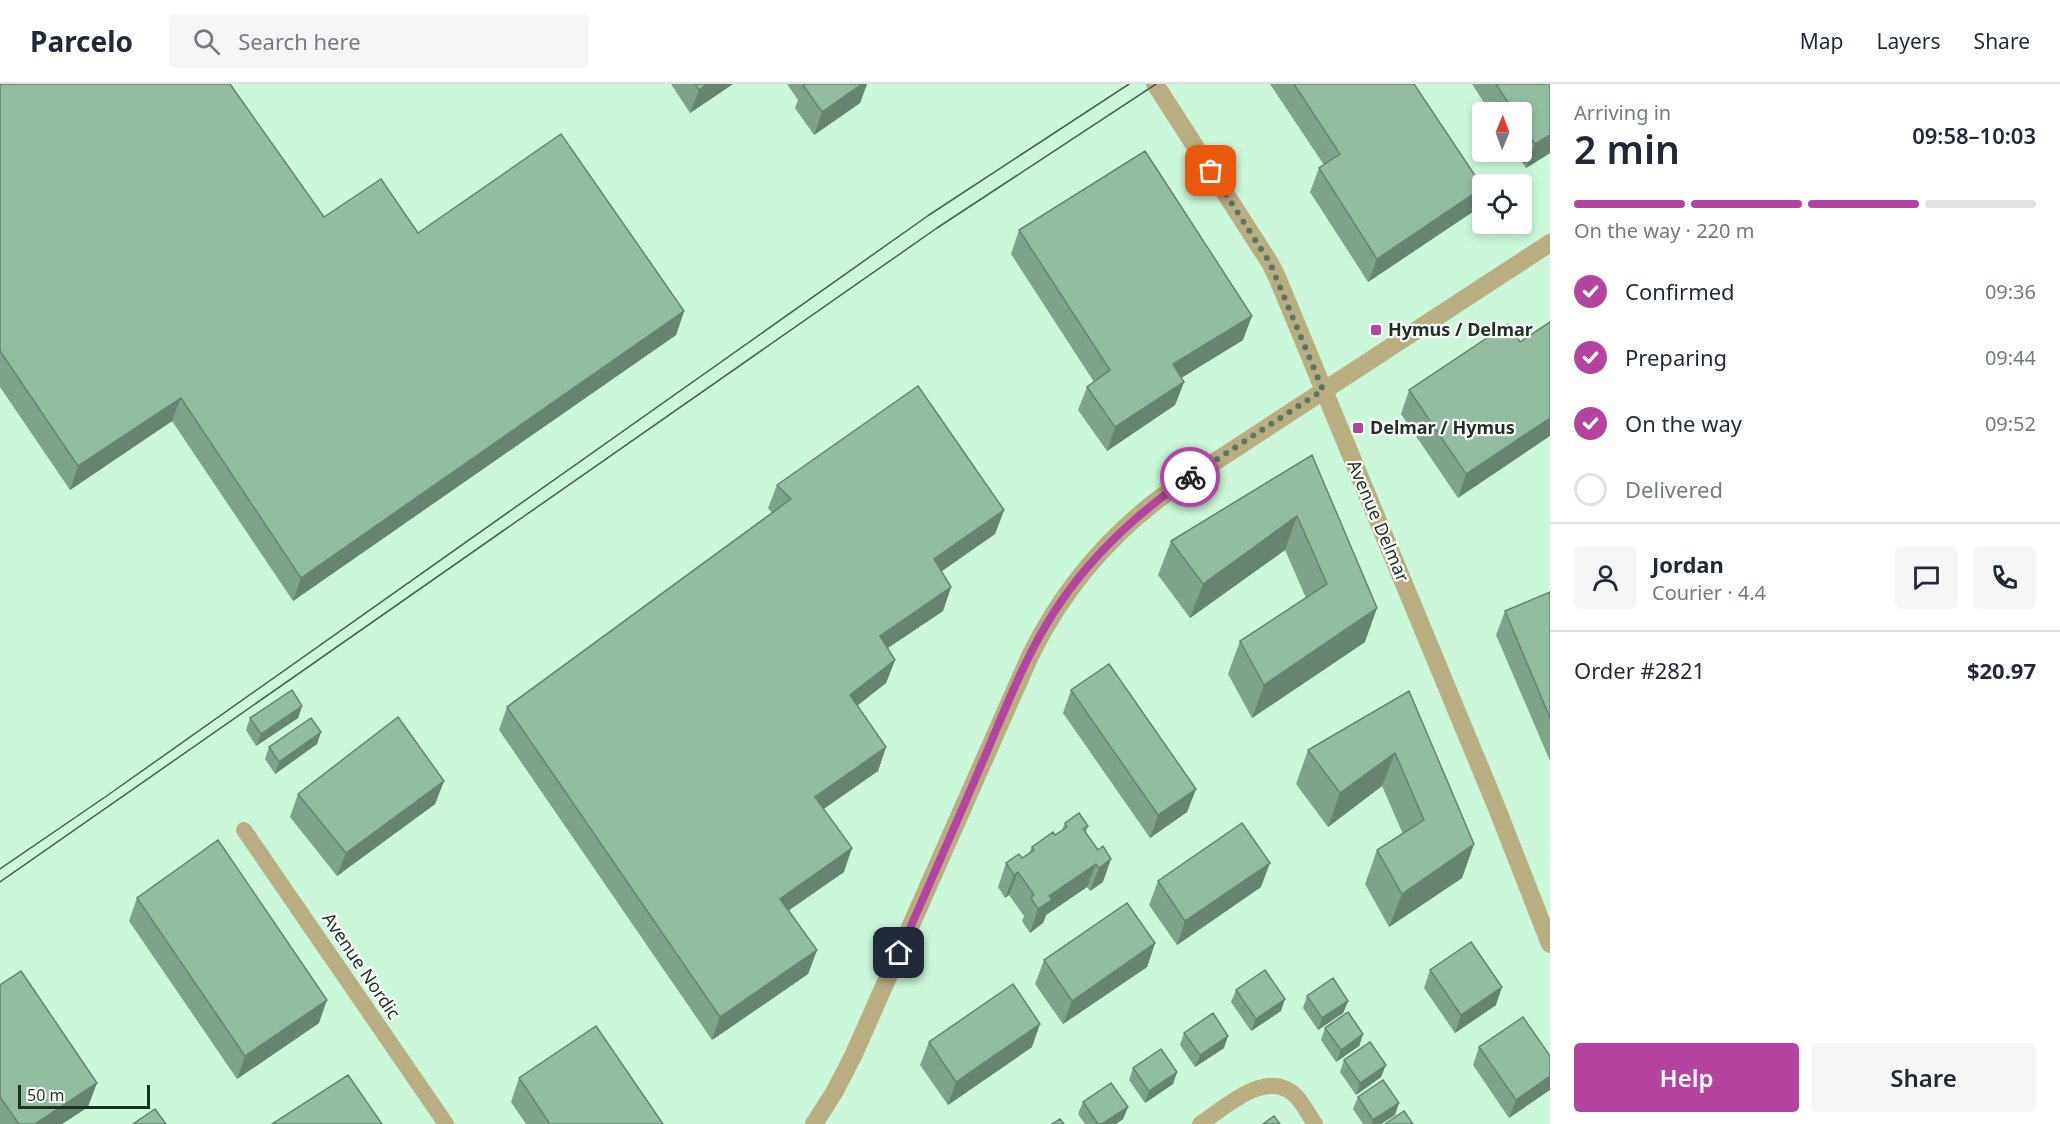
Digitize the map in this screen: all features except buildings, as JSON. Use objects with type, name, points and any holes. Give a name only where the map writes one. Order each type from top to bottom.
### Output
[{"type":"street","name":"Avenue Delmar","points":[[1155,84],[1270,263],[1504,826],[1550,944]]},
{"type":"street","points":[[814,1124],[835,1091],[858,1044],[1030,656],[1046,625],[1068,591],[1099,552],[1140,513],[1188,479],[1550,243]]},
{"type":"street","name":"Avenue Nordic","points":[[244,830],[446,1124]]},
{"type":"street","points":[[1200,1124],[1252,1089],[1276,1085],[1295,1095],[1315,1124]]},
{"type":"tram line","points":[[0,869],[929,215],[1129,84]]},
{"type":"tram line","points":[[0,882],[937,228],[1156,84]]},
{"type":"way so far","points":[[1190,477],[1323,390],[1270,263],[1211,171]]},
{"type":"place","name":"Hymus / Delmar","points":[[1376,330]]},
{"type":"place","name":"Delmar / Hymus","points":[[1358,428]]},
{"type":"route","points":[[899,953],[1012,694],[1055,610],[1073,584],[1119,532],[1140,513],[1190,477]]}]
